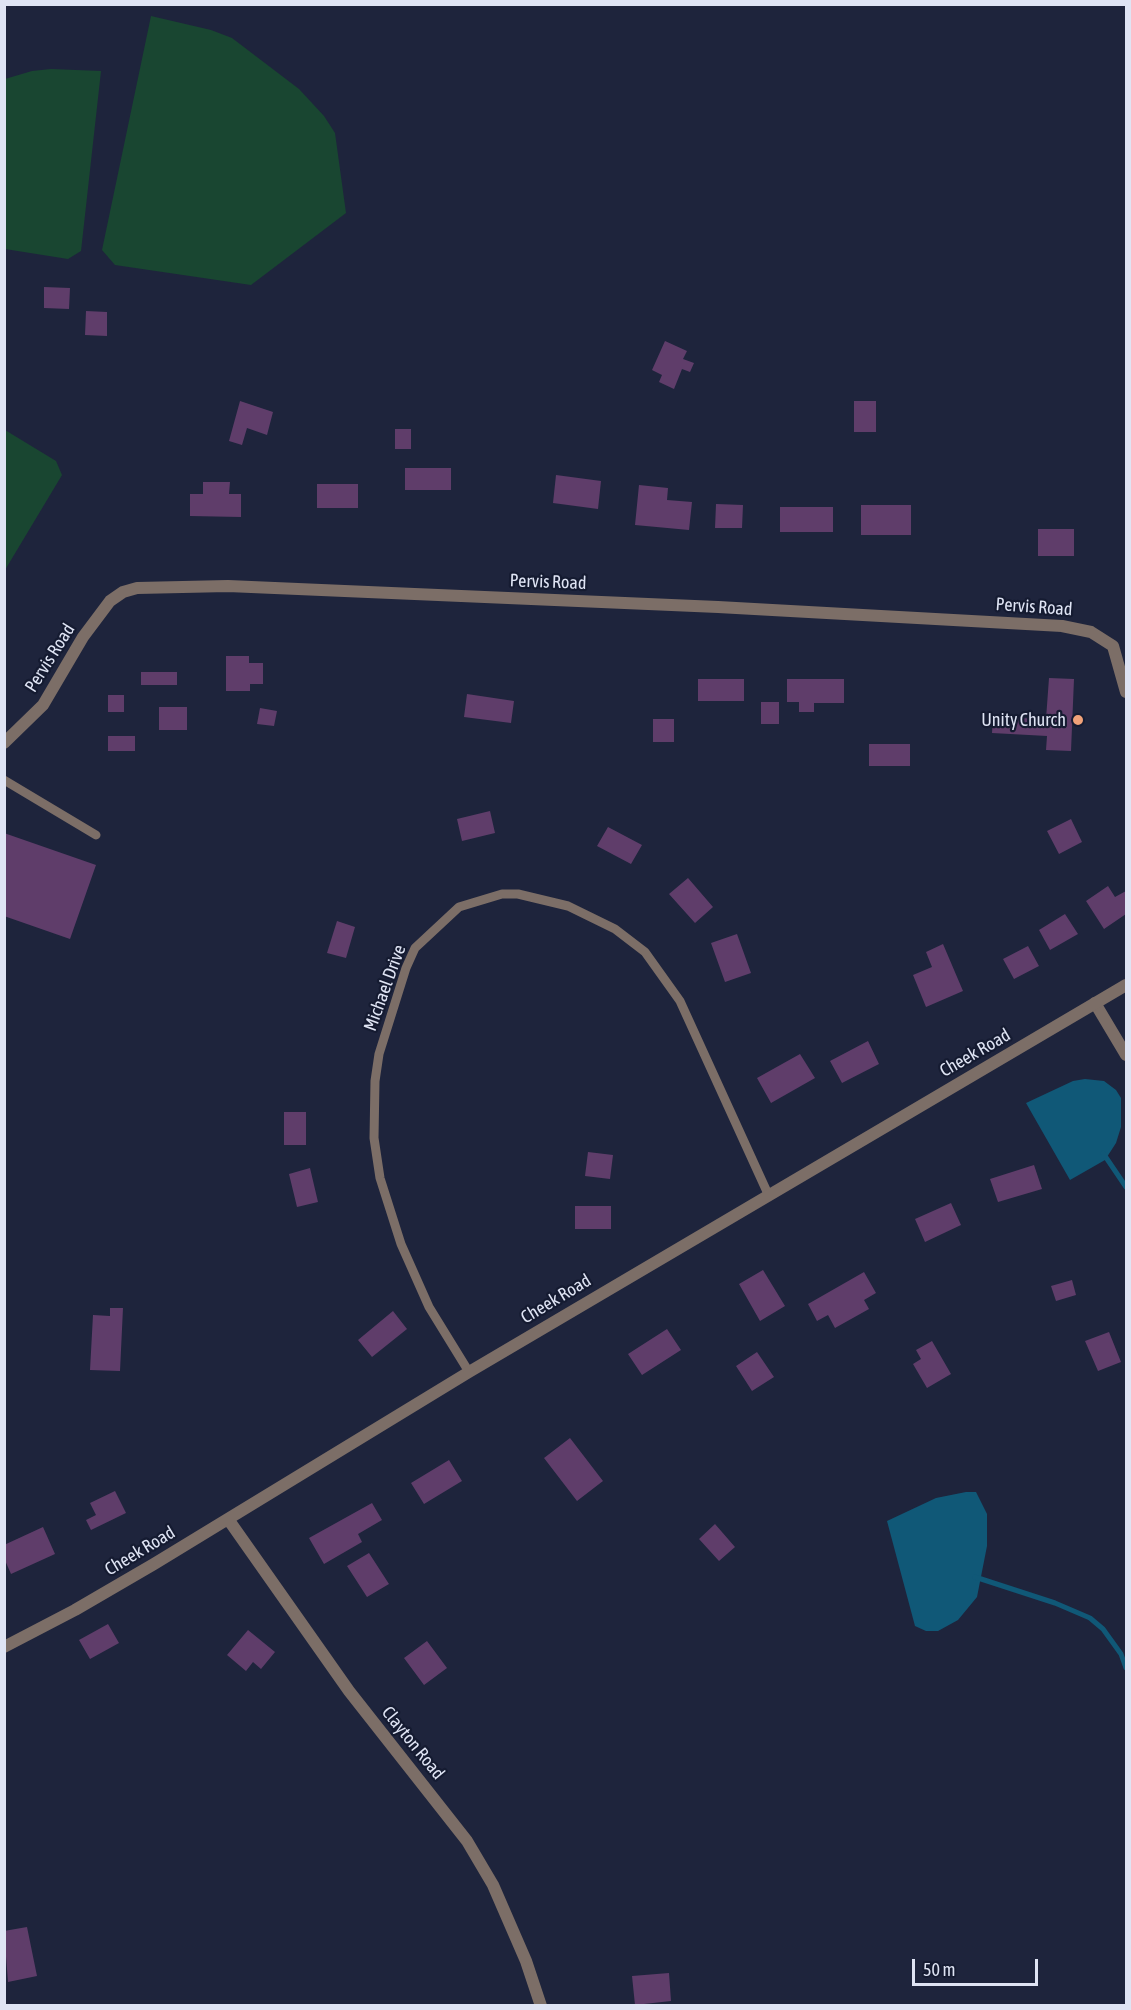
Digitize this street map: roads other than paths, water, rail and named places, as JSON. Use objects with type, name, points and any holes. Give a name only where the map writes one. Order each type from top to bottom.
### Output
[{"type":"street","name":"Pervis Road","points":[[4,744],[43,705],[83,637],[105,606],[123,592],[137,588],[228,586],[718,607],[1062,626],[1091,632],[1113,646],[1126,692]]},
{"type":"street","name":"Cheek Road","points":[[4,1647],[75,1610],[768,1194],[1126,985]]},
{"type":"street","points":[[1095,1003],[1126,1055]]},
{"type":"street","name":"Clayton Road","points":[[228,1519],[349,1691],[467,1841],[492,1885],[526,1961],[541,2006]]},
{"type":"lane","points":[[4,780],[96,835]]},
{"type":"lane","name":"Michael Drive","points":[[469,1372],[429,1307],[401,1244],[380,1178],[374,1138],[375,1081],[379,1054],[406,968],[415,948],[459,907],[502,894],[518,894],[568,906],[615,929],[645,952],[680,1001],[768,1194]]},
{"type":"water","points":[[1085,1079],[1104,1081],[1116,1090],[1121,1098],[1121,1127],[1116,1143],[1105,1160],[1070,1180],[1026,1103],[1073,1081]]},
{"type":"water","points":[[976,1492],[987,1514],[987,1546],[977,1597],[958,1620],[938,1631],[926,1631],[915,1626],[887,1521],[936,1498]]},
{"type":"waterway","points":[[1103,1153],[1126,1187]]},
{"type":"waterway","points":[[975,1577],[1055,1603],[1090,1618],[1103,1629],[1121,1654],[1126,1668]]},
{"type":"place","name":"Unity Church","points":[[1078,720]]}]
